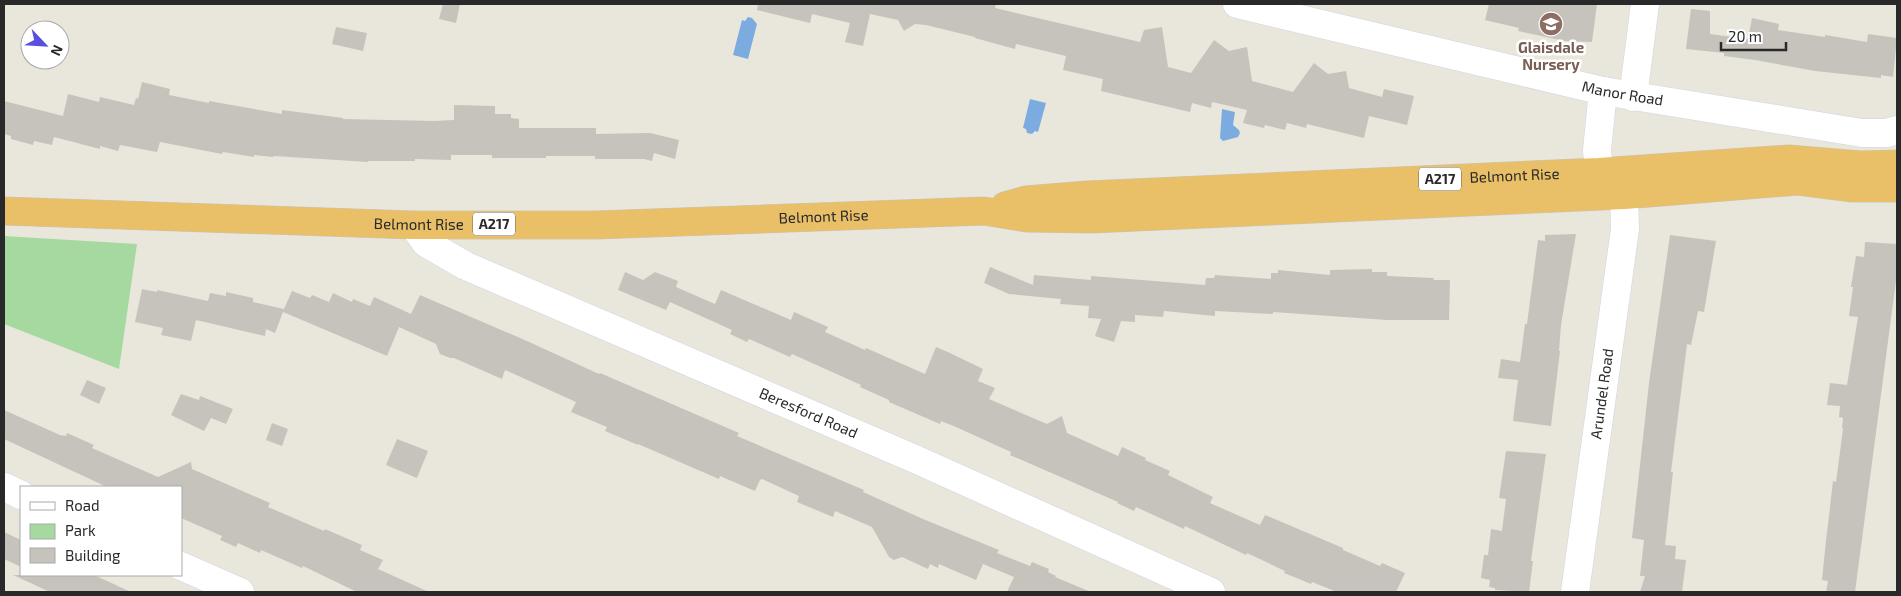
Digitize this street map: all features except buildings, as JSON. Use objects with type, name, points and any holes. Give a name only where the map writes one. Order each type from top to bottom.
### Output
[{"type":"highway","name":"Belmont Rise","points":[[984,211],[1026,200],[1086,196],[1599,172],[1789,159],[1860,164],[1897,164]]},
{"type":"highway","name":"Belmont Rise","points":[[4,210],[152,217],[413,225],[596,225],[984,211],[1027,218],[1092,219],[1624,196],[1798,181],[1853,188],[1897,188]]},
{"type":"street","name":"Manor Road","points":[[1236,4],[1603,92],[1862,133],[1887,133],[1897,130]]},
{"type":"street","points":[[1633,97],[1645,4]]},
{"type":"street","points":[[1599,172],[1598,150],[1603,92]]},
{"type":"street","name":"Arundel Road","points":[[1575,592],[1625,228],[1624,196]]},
{"type":"street","name":"Beresford Road","points":[[413,225],[426,243],[466,266],[878,444],[1212,592]]},
{"type":"street","points":[[4,487],[20,495]]},
{"type":"street","points":[[182,566],[240,592]]},
{"type":"green space","points":[[4,236],[137,244],[119,369],[4,324]]},
{"type":"water","points":[[748,17],[752,18],[757,24],[748,59],[733,55],[742,20],[745,21]]},
{"type":"water","points":[[1030,99],[1046,103],[1038,132],[1035,131],[1032,134],[1027,133],[1026,129],[1023,128]]},
{"type":"water","points":[[1222,109],[1235,112],[1233,125],[1239,130],[1238,137],[1223,141],[1220,138]]},
{"type":"place","name":"Glaisdale Nursery","points":[[1551,24]]}]
